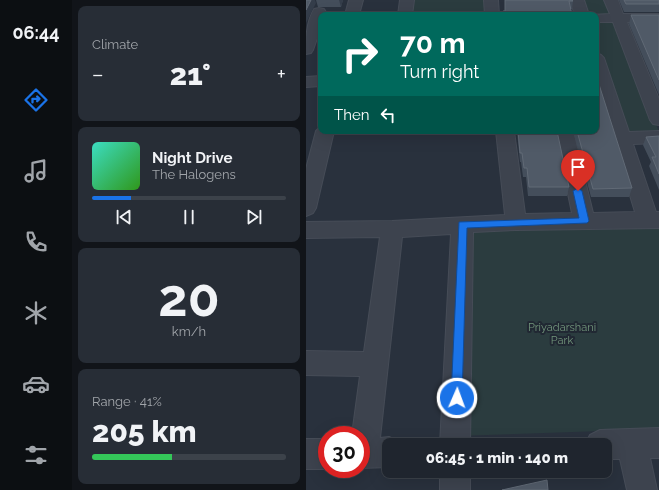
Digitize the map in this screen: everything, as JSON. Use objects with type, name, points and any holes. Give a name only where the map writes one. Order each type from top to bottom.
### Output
[{"type":"street","points":[[353,12],[356,0]]},
{"type":"street","points":[[405,12],[407,0]]},
{"type":"street","points":[[491,0],[492,12]]},
{"type":"street","points":[[577,0],[581,12]]},
{"type":"street","points":[[611,0],[659,120]]},
{"type":"street","points":[[306,50],[318,15]]},
{"type":"street","points":[[599,18],[658,19]]},
{"type":"street","points":[[306,230],[392,229],[516,222],[654,220],[622,138],[599,67]]},
{"type":"street","points":[[306,82],[318,81]]},
{"type":"street","points":[[306,208],[323,134]]},
{"type":"street","points":[[504,134],[516,222]]},
{"type":"street","points":[[565,134],[584,221]]},
{"type":"street","points":[[622,138],[659,137]]},
{"type":"street","points":[[455,438],[462,225]]},
{"type":"street","points":[[371,452],[375,364],[392,229]]},
{"type":"street","points":[[306,363],[375,364]]},
{"type":"street","points":[[612,445],[645,444],[642,490]]},
{"type":"street","points":[[306,454],[318,454]]},
{"type":"street","points":[[455,478],[456,490]]},
{"type":"green space","points":[[412,0],[484,0],[485,12],[410,12]]},
{"type":"green space","points":[[582,0],[607,0],[613,15],[599,15],[599,12],[586,12]]},
{"type":"green space","points":[[599,21],[615,21],[659,132],[626,135],[599,52]]},
{"type":"green space","name":"Priyadarshani Park","points":[[659,225],[659,429],[458,436],[469,229]]},
{"type":"building","points":[[306,0],[311,0],[306,10]]},
{"type":"building","points":[[505,0],[573,1],[569,1],[571,12],[503,12],[505,11]]},
{"type":"building","points":[[624,0],[659,0],[659,4],[626,4]]},
{"type":"building","points":[[631,15],[659,15],[659,80]]},
{"type":"building","points":[[599,84],[632,188],[593,189],[578,134],[599,134]]},
{"type":"building","points":[[518,134],[558,134],[569,187],[529,187],[527,168],[524,168],[522,153],[520,153]]},
{"type":"building","points":[[659,136],[659,174],[652,157],[656,157],[646,137]]},
{"type":"building","points":[[547,480],[548,490],[502,490]]},
{"type":"route","points":[[457,398],[462,225],[516,222],[584,221],[578,191]]}]
